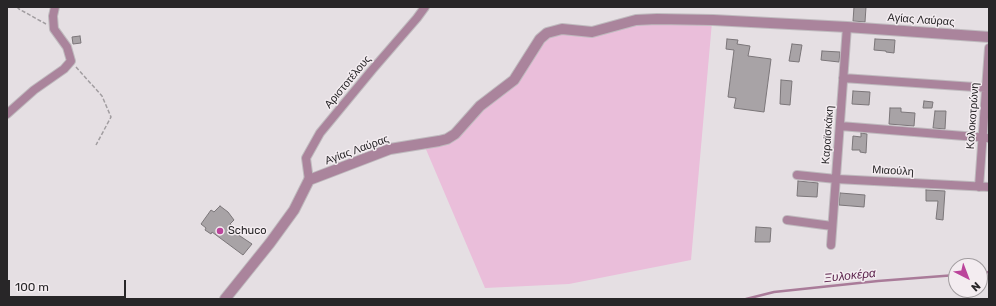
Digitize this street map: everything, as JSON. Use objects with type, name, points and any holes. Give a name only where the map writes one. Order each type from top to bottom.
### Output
[{"type":"street","points":[[7,114],[34,90],[64,69],[71,61],[67,47],[54,29],[53,16],[55,7]]},
{"type":"street","name":"Αριστοτέλους","points":[[309,180],[306,158],[320,132],[418,18],[425,7]]},
{"type":"street","name":"Αγίας Λαύρας","points":[[309,180],[390,149],[439,142],[447,139],[455,134],[480,106],[514,80],[540,39],[548,33],[562,29],[592,32],[636,20],[713,20],[847,27],[989,37]]},
{"type":"street","name":"Καραϊσκάκη","points":[[831,245],[847,27]]},
{"type":"street","name":"Κολοκοτρώνη","points":[[979,187],[986,137],[989,48]]},
{"type":"street","points":[[843,78],[987,88]]},
{"type":"street","points":[[840,126],[986,137]]},
{"type":"street","name":"Μιαούλη","points":[[797,175],[836,179],[989,187]]},
{"type":"street","points":[[225,299],[270,243],[294,210],[309,180]]},
{"type":"street","points":[[786,220],[832,226]]},
{"type":"path","points":[[17,7],[54,29]]},
{"type":"path","points":[[71,61],[102,96],[111,117],[96,145]]},
{"type":"shaded area","points":[[712,22],[691,260],[569,284],[485,288],[425,147],[450,142],[549,37],[560,33],[592,35],[636,25]]},
{"type":"building","points":[[854,7],[866,7],[865,22],[853,21]]},
{"type":"building","points":[[80,36],[81,43],[73,44],[72,37]]},
{"type":"building","points":[[727,39],[738,40],[737,44],[750,46],[748,56],[771,59],[764,112],[734,108],[736,98],[728,97],[734,50],[726,49]]},
{"type":"building","points":[[875,39],[895,40],[894,53],[874,50]]},
{"type":"building","points":[[792,44],[802,45],[799,62],[789,61]]},
{"type":"building","points":[[822,51],[840,52],[839,62],[821,60]]},
{"type":"building","points":[[781,80],[792,81],[790,105],[780,104]]},
{"type":"building","points":[[853,91],[870,92],[869,105],[852,104]]},
{"type":"building","points":[[924,101],[933,102],[932,108],[923,108]]},
{"type":"building","points":[[890,108],[901,108],[901,112],[915,113],[914,126],[889,124]]},
{"type":"building","points":[[935,111],[946,111],[945,129],[933,128]]},
{"type":"building","points":[[861,133],[867,134],[866,153],[860,152],[860,150],[852,150],[853,136],[861,137]]},
{"type":"building","points":[[798,181],[818,183],[817,197],[797,196]]},
{"type":"building","points":[[926,190],[945,191],[943,220],[936,219],[938,201],[926,201]]},
{"type":"building","points":[[840,193],[865,195],[864,207],[839,205]]},
{"type":"building","name":"Schuco","points":[[220,206],[228,212],[234,220],[230,224],[234,227],[234,232],[252,244],[243,255],[212,232],[211,234],[205,230],[206,228],[201,224],[211,210],[214,212]]},
{"type":"building","points":[[756,227],[771,228],[770,242],[755,242]]},
{"type":"waterway","name":"Ξυλοκέρα","points":[[746,299],[774,292],[878,281],[948,276]]},
{"type":"place","name":"Schuco","points":[[220,231]]}]
